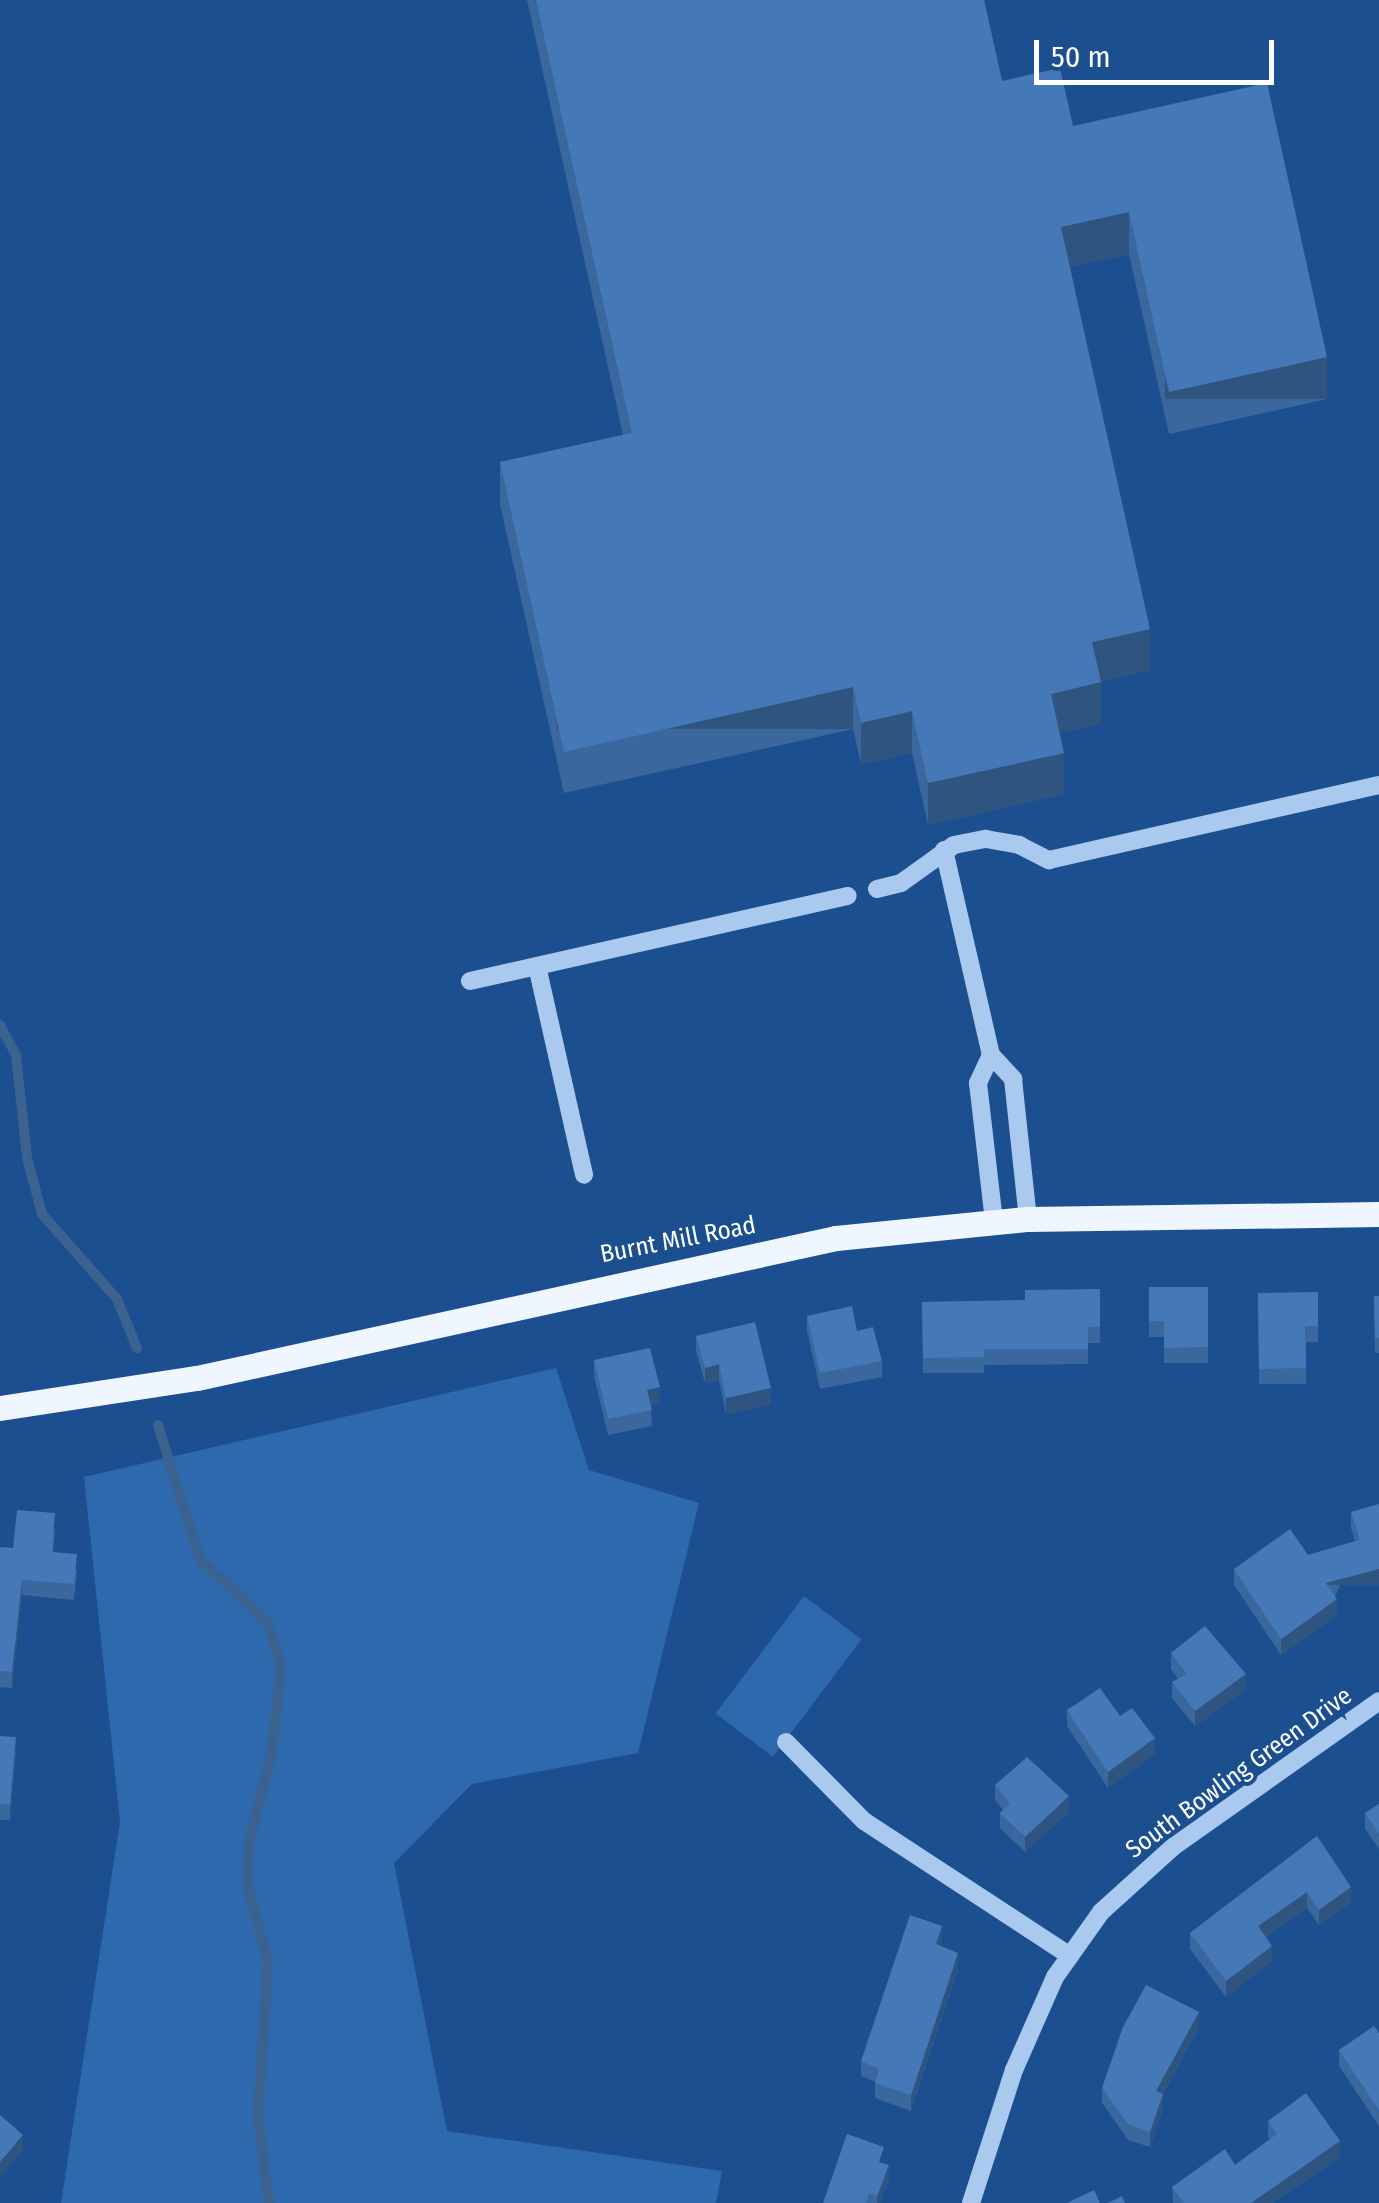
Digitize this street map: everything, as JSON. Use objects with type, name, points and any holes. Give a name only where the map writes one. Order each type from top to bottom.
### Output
[{"type":"main road","name":"Burnt Mill Road","points":[[0,1408],[196,1378],[836,1238],[1028,1219],[1379,1214]]},
{"type":"street","points":[[876,889],[901,883],[944,850],[986,840],[1048,860],[1379,786]]},
{"type":"street","points":[[944,850],[990,1054],[1013,1080],[1028,1219]]},
{"type":"street","points":[[470,981],[848,896]]},
{"type":"street","points":[[538,966],[584,1175]]},
{"type":"street","points":[[990,1054],[978,1082],[994,1221]]},
{"type":"street","name":"South Bowling Green Drive","points":[[971,2203],[1014,2070],[1070,1956],[1101,1912],[1172,1848],[1379,1701]]},
{"type":"street","points":[[786,1742],[864,1821],[1070,1956]]},
{"type":"shaded area","points":[[556,1368],[589,1470],[699,1503],[638,1753],[472,1784],[394,1863],[447,2131],[722,2171],[716,2203],[61,2203],[120,1822],[84,1477]]},
{"type":"shaded area","points":[[804,1596],[862,1639],[773,1757],[716,1713]]},
{"type":"building","points":[[536,0],[984,0],[1002,81],[1060,68],[1073,126],[1267,83],[1327,357],[1169,392],[1129,212],[1061,227],[1150,629],[1092,642],[1101,682],[1051,694],[1064,753],[928,783],[912,711],[861,723],[853,687],[564,752],[500,462],[632,433]]},
{"type":"building","points":[[1149,1287],[1208,1287],[1208,1347],[1164,1348],[1164,1321],[1149,1321]]},
{"type":"building","points":[[1100,1289],[1100,1327],[1088,1327],[1088,1349],[984,1349],[984,1357],[923,1358],[922,1302],[1025,1300],[1025,1290]]},
{"type":"building","points":[[1318,1292],[1318,1326],[1305,1326],[1306,1368],[1259,1369],[1258,1293]]},
{"type":"building","points":[[1374,1296],[1379,1296],[1379,1338],[1375,1338]]},
{"type":"building","points":[[852,1306],[857,1331],[873,1327],[882,1361],[820,1373],[807,1316]]},
{"type":"building","points":[[755,1322],[771,1388],[726,1398],[719,1364],[705,1368],[696,1336]]},
{"type":"building","points":[[650,1348],[660,1387],[647,1390],[652,1410],[608,1419],[594,1360]]},
{"type":"building","points":[[1379,1504],[1379,1569],[1326,1583],[1337,1599],[1281,1639],[1234,1569],[1290,1529],[1308,1555],[1360,1540],[1351,1512]]},
{"type":"building","points":[[17,1510],[55,1513],[52,1552],[77,1554],[74,1584],[22,1580],[12,1672],[0,1671],[0,1547],[13,1548]]},
{"type":"building","points":[[1205,1626],[1246,1674],[1195,1711],[1172,1682],[1187,1674],[1171,1653]]},
{"type":"building","points":[[1100,1688],[1120,1716],[1132,1708],[1155,1738],[1108,1772],[1067,1710]]},
{"type":"building","points":[[0,1736],[16,1737],[10,1805],[0,1804]]},
{"type":"building","points":[[1027,1757],[1069,1796],[1025,1837],[1000,1813],[1010,1803],[995,1785]]},
{"type":"building","points":[[1379,1804],[1379,1834],[1365,1813]]},
{"type":"building","points":[[1317,1836],[1351,1887],[1319,1910],[1307,1892],[1258,1926],[1272,1946],[1226,1981],[1190,1933]]},
{"type":"building","points":[[910,1915],[942,1926],[936,1944],[958,1953],[911,2095],[875,2083],[879,2069],[861,2061]]},
{"type":"building","points":[[1146,1985],[1199,2012],[1156,2091],[1163,2094],[1150,2132],[1128,2124],[1102,2088],[1123,2027]]},
{"type":"building","points":[[1374,2026],[1379,2033],[1379,2110],[1339,2050]]},
{"type":"building","points":[[1306,2093],[1340,2141],[1251,2203],[1184,2203],[1172,2187],[1225,2149],[1235,2165],[1277,2134],[1268,2121]]},
{"type":"building","points":[[0,2115],[23,2135],[0,2162]]},
{"type":"building","points":[[847,2134],[884,2147],[879,2162],[889,2165],[877,2196],[869,2193],[866,2203],[823,2203]]},
{"type":"building","points":[[1094,2190],[1100,2203],[1067,2203]]},
{"type":"waterway","points":[[0,1025],[16,1055],[27,1158],[42,1214],[117,1299],[137,1348]]},
{"type":"waterway","points":[[158,1425],[200,1560],[267,1622],[281,1666],[272,1752],[249,1842],[248,1887],[268,1961],[258,2116],[269,2203]]}]
